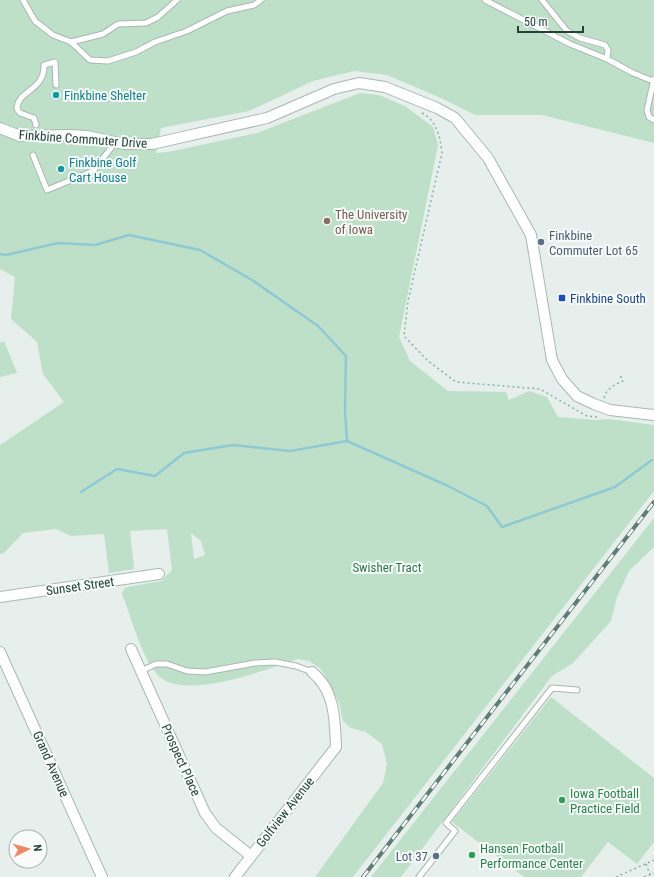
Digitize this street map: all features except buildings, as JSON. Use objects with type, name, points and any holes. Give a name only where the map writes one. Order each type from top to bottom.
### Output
[{"type":"street","name":"Finkbine Commuter Drive","points":[[0,128],[20,136],[81,136],[139,145],[152,144],[267,118],[334,89],[359,83],[385,87],[437,108],[455,118],[488,158],[530,235],[550,347],[557,371],[569,389],[577,396],[603,405],[654,415]]},
{"type":"street","name":"Sunset Street","points":[[0,597],[159,574]]},
{"type":"street","name":"Prospect Place","points":[[131,649],[210,821],[223,834],[251,856]]},
{"type":"street","name":"Grand Avenue","points":[[0,652],[102,877]]},
{"type":"street","name":"Golfview Avenue","points":[[235,877],[336,747],[332,703],[325,686],[312,672]]},
{"type":"lane","points":[[23,0],[35,21],[53,35],[71,42],[90,60],[108,61],[136,52],[173,35],[187,31],[227,11],[254,5],[261,0]]},
{"type":"lane","points":[[71,42],[103,34],[118,24],[146,23],[158,17],[177,0]]},
{"type":"lane","points":[[485,0],[570,44],[607,59],[633,73],[654,80],[647,110],[649,117],[654,120]]},
{"type":"lane","points":[[542,0],[567,31],[580,38],[605,45],[608,50],[607,59]]},
{"type":"lane","points":[[36,125],[34,118],[20,113],[17,110],[17,104],[19,100],[40,82],[44,65],[55,62],[56,85]]},
{"type":"lane","points":[[33,155],[47,190],[93,171],[111,148],[113,142]]},
{"type":"lane","points":[[141,671],[156,664],[166,664],[186,671],[205,672],[255,663],[275,662],[296,666],[312,672]]},
{"type":"lane","points":[[419,877],[455,831],[446,824],[552,688],[577,690]]},
{"type":"path","points":[[416,109],[428,116],[439,132],[442,153],[409,294],[403,328],[404,336],[428,361],[456,382],[540,389],[587,416],[596,417],[599,415],[606,392],[623,381],[620,375]]},
{"type":"path","points":[[616,877],[654,860]]},
{"type":"path","points":[[646,864],[651,876]]},
{"type":"path","points":[[644,877],[651,876],[654,873]]},
{"type":"green space","name":"The University of Iowa","points":[[0,0],[654,0],[654,143],[542,115],[475,115],[441,98],[387,75],[354,71],[313,81],[249,111],[161,128],[156,153],[168,152],[257,133],[360,93],[379,95],[405,106],[433,127],[438,145],[399,337],[410,361],[448,391],[506,392],[509,400],[529,391],[547,397],[558,417],[596,420],[609,419],[654,425],[654,491],[353,877],[315,877],[383,783],[387,764],[382,744],[366,732],[351,728],[343,721],[339,702],[321,669],[309,661],[298,659],[246,676],[203,685],[184,685],[167,682],[156,673],[145,656],[122,594],[124,589],[127,587],[161,581],[172,570],[167,529],[130,531],[134,569],[109,573],[104,534],[71,536],[56,529],[23,533],[4,553],[0,554],[0,445],[64,402],[43,374],[37,342],[11,319],[15,277],[0,269]],"holes":[[[191,533],[201,541],[205,555],[194,559]]]},
{"type":"green space","points":[[4,341],[17,373],[0,377],[0,343]]},
{"type":"green space","points":[[654,518],[654,547],[629,571],[617,597],[611,621],[572,664],[552,676],[401,877],[371,877]]},
{"type":"green space","name":"Iowa Football Practice Field","points":[[551,697],[654,778],[654,842],[637,864],[608,842],[581,877],[524,877],[452,822]]},
{"type":"waterway","points":[[0,254],[6,255],[58,243],[95,245],[129,235],[200,250],[252,280],[318,326],[346,356],[345,411],[347,441],[446,485],[487,506],[502,527],[615,487],[652,460]]},
{"type":"waterway","points":[[81,492],[117,469],[155,476],[184,453],[233,445],[290,451],[347,441]]},
{"type":"railway","points":[[363,877],[654,502]]},
{"type":"place","name":"Finkbine Shelter","points":[[56,95]]},
{"type":"place","name":"Finkbine Golf Cart House","points":[[61,169]]},
{"type":"place","name":"The University of Iowa","points":[[327,221]]},
{"type":"place","name":"Finkbine Commuter Lot 65","points":[[541,242]]},
{"type":"place","name":"Finkbine South","points":[[562,298]]},
{"type":"place","name":"Iowa Football Practice Field","points":[[562,800]]},
{"type":"place","name":"Hansen Football Performance Center","points":[[472,855]]},
{"type":"place","name":"Lot 37","points":[[436,856]]},
{"type":"park label","name":"Swisher Tract","points":[[387,567]]}]
